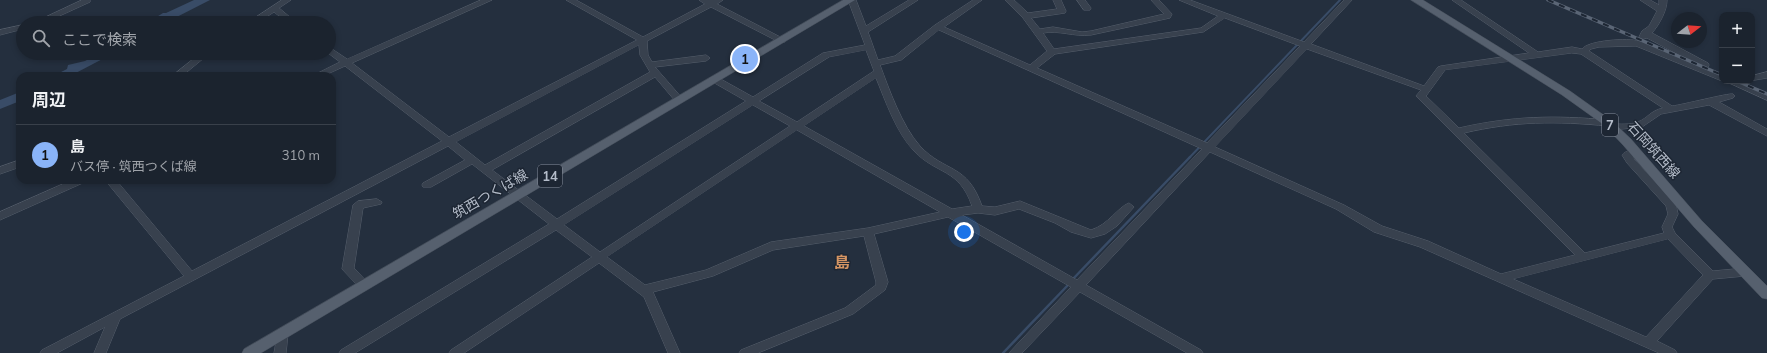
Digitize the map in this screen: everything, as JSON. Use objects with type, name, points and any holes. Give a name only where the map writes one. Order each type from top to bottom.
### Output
[{"type":"main road","name":"筑西つくば線","points":[[249,353],[851,0]]},
{"type":"main road","name":"石岡筑西線","points":[[1416,0],[1581,103],[1610,125],[1636,152],[1698,224],[1767,294]]},
{"type":"street","points":[[53,16],[86,2],[86,0]]},
{"type":"street","points":[[262,16],[287,0]]},
{"type":"street","points":[[325,72],[488,0]]},
{"type":"street","points":[[570,0],[643,40]]},
{"type":"street","points":[[703,0],[782,40]]},
{"type":"street","points":[[46,353],[719,0]]},
{"type":"street","points":[[851,0],[864,31],[888,98],[912,143],[919,152],[948,169],[965,183],[978,209]]},
{"type":"street","points":[[864,31],[914,0]]},
{"type":"street","points":[[455,353],[795,126],[877,67],[898,58],[938,27],[978,0]]},
{"type":"street","points":[[1009,0],[1026,16],[1052,52]]},
{"type":"street","points":[[1026,16],[1062,11],[1057,0]]},
{"type":"street","points":[[1081,0],[1087,8]]},
{"type":"street","points":[[1037,32],[1053,29],[1082,34],[1122,27],[1167,16],[1168,14],[1155,0]]},
{"type":"street","points":[[1182,0],[1199,3],[1224,15],[1425,89]]},
{"type":"street","points":[[1015,353],[1073,283],[1301,44],[1348,0]]},
{"type":"street","points":[[1456,0],[1537,55]]},
{"type":"street","points":[[1644,0],[1661,10]]},
{"type":"street","points":[[1638,43],[1645,33],[1653,27],[1664,6],[1663,0]]},
{"type":"street","points":[[274,8],[284,16]]},
{"type":"street","points":[[1031,68],[1052,52],[1203,30],[1224,15]]},
{"type":"street","points":[[938,27],[1340,207],[1367,224],[1424,244],[1671,353]]},
{"type":"street","points":[[1122,27],[1133,39]]},
{"type":"street","points":[[0,33],[16,29]]},
{"type":"street","points":[[1645,33],[1719,71]]},
{"type":"street","points":[[643,40],[644,55],[649,65],[679,100]]},
{"type":"street","points":[[1584,52],[1588,47],[1598,44],[1610,42],[1638,43],[1719,77]]},
{"type":"street","points":[[345,353],[556,224],[826,55],[870,48]]},
{"type":"street","points":[[1583,257],[1422,98],[1421,96],[1425,89],[1441,69],[1444,68],[1572,50],[1584,52],[1670,109]]},
{"type":"street","points":[[336,55],[484,170],[519,194],[556,224],[649,294],[674,353]]},
{"type":"street","points":[[649,65],[706,58]]},
{"type":"street","points":[[181,72],[197,60]]},
{"type":"street","points":[[484,170],[655,73]]},
{"type":"street","points":[[1755,78],[1767,75]]},
{"type":"street","points":[[714,79],[752,102],[1197,353]]},
{"type":"street","points":[[1737,84],[1767,97]]},
{"type":"street","points":[[1456,132],[1492,123],[1531,119],[1549,119],[1610,125],[1637,125],[1646,122],[1653,114],[1670,109],[1710,102],[1730,96]]},
{"type":"street","points":[[1710,102],[1767,133]]},
{"type":"street","points":[[1636,152],[1627,155],[1671,205],[1673,214],[1666,227],[1670,235],[1710,275]]},
{"type":"street","points":[[427,185],[472,160]]},
{"type":"street","points":[[0,171],[16,165]]},
{"type":"street","points":[[0,216],[72,184]]},
{"type":"street","points":[[113,184],[191,277]]},
{"type":"street","points":[[364,285],[348,269],[358,205],[377,202]]},
{"type":"street","points":[[644,290],[709,273],[771,246],[868,232],[949,213],[978,209],[995,211],[1020,205],[1059,220],[1075,229],[1091,234],[1101,231],[1113,223],[1129,208]]},
{"type":"street","points":[[745,353],[849,311],[881,287],[882,282],[868,232]]},
{"type":"street","points":[[1500,278],[1670,235]]},
{"type":"street","points":[[1648,343],[1710,275],[1745,272]]},
{"type":"street","points":[[100,353],[116,316]]},
{"type":"street","points":[[280,353],[282,334]]},
{"type":"water","points":[[194,0],[210,0],[179,16],[158,16]]},
{"type":"water","points":[[101,60],[78,72],[61,72],[67,69],[68,65],[85,61]]},
{"type":"water","points":[[16,94],[16,103],[0,109],[0,100]]},
{"type":"waterway","points":[[1189,158],[1340,0]]},
{"type":"waterway","points":[[1072,280],[1190,157]]},
{"type":"waterway","points":[[1003,353],[1069,284]]},
{"type":"railway","points":[[1548,0],[1719,74]]},
{"type":"railway","points":[[1744,84],[1767,94]]},
{"type":"place","name":"島","points":[[745,59]]},
{"type":"district","name":"島","points":[[842,262]]}]
